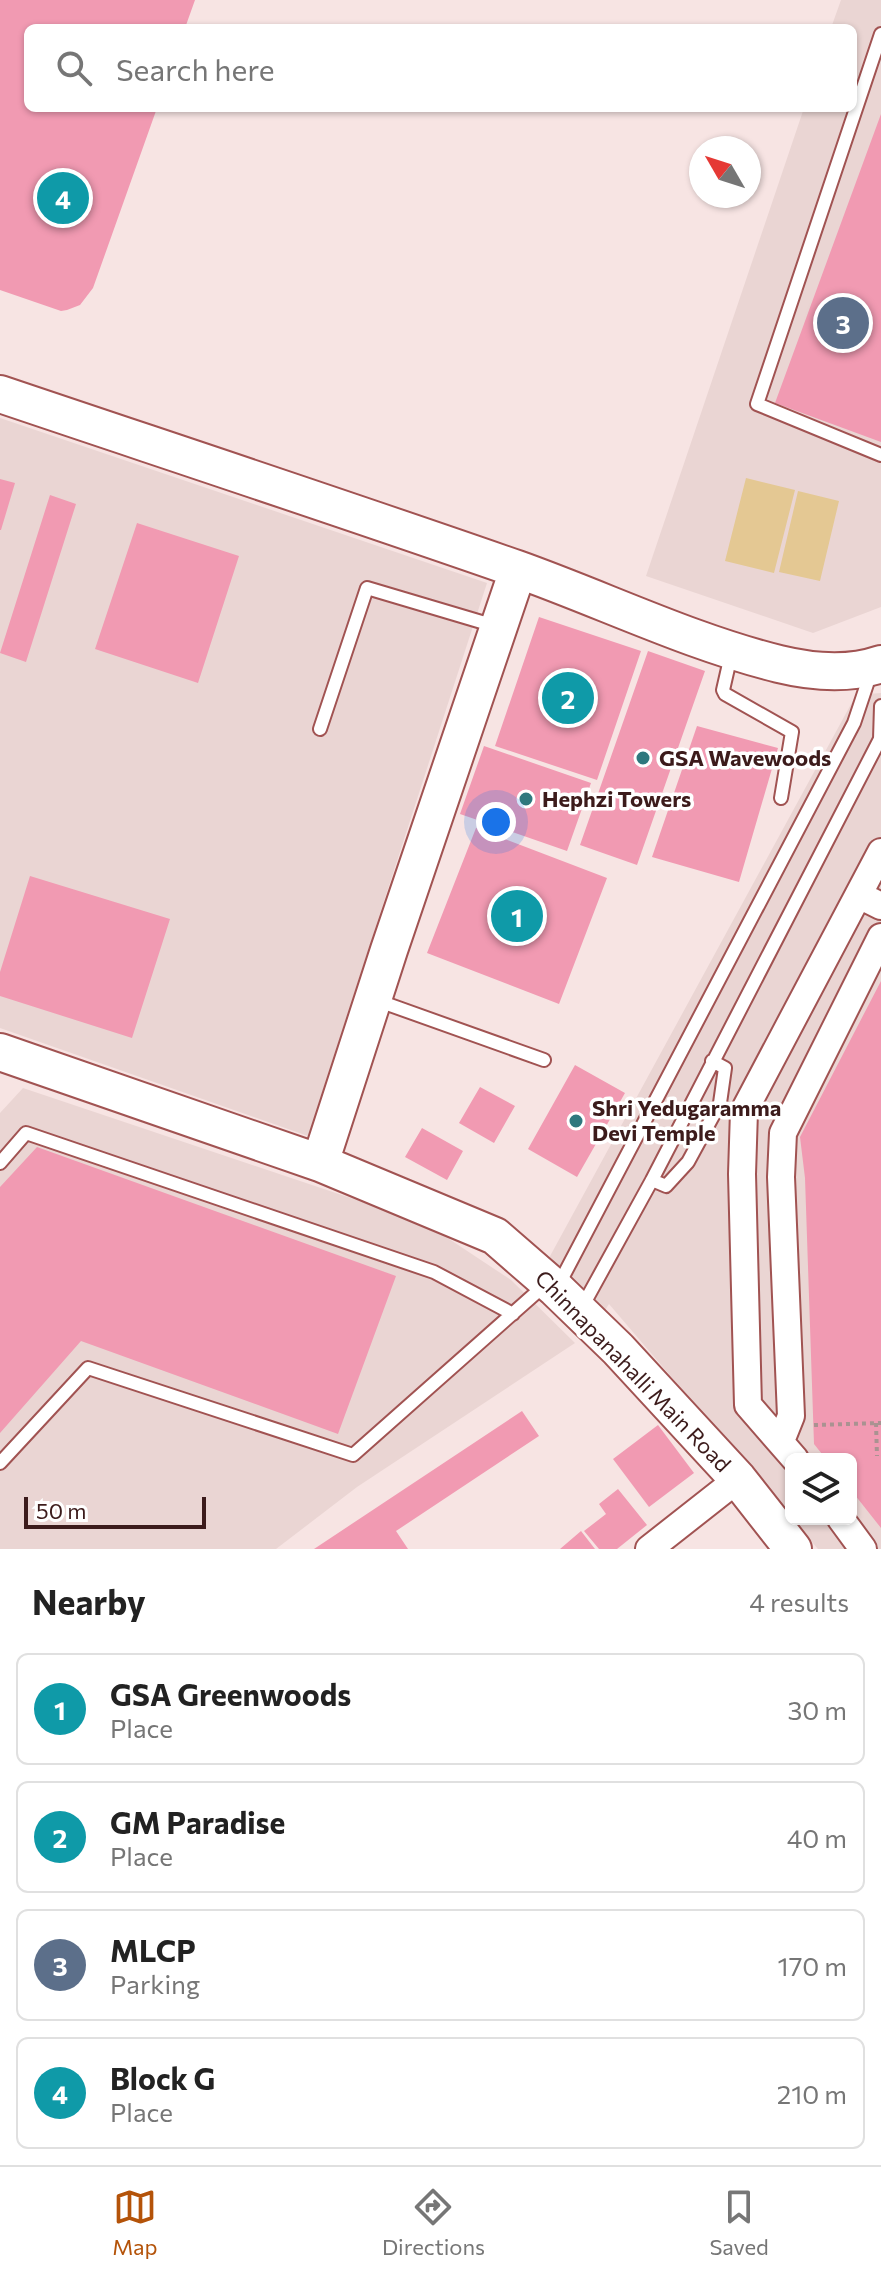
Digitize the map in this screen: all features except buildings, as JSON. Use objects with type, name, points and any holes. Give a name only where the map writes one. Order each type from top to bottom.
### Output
[{"type":"street","points":[[0,394],[518,570],[732,650],[812,670],[876,668]]},
{"type":"street","points":[[320,1163],[518,570]]},
{"type":"street","points":[[788,1450],[748,1405],[742,1174],[744,1111],[870,900],[881,852]]},
{"type":"street","points":[[788,1450],[791,1416],[781,1177],[783,1133],[881,937]]},
{"type":"street","name":"Chinnapanahalli Main Road","points":[[4,1059],[320,1163],[495,1236],[562,1294],[738,1479],[793,1549]]},
{"type":"street","points":[[742,1174],[781,1177]]},
{"type":"street","points":[[659,1546],[738,1479]]},
{"type":"street","points":[[845,1525],[863,1549]]},
{"type":"lane","points":[[857,106],[881,34]]},
{"type":"lane","points":[[855,112],[757,404],[881,455]]},
{"type":"lane","points":[[320,729],[367,588],[498,627]]},
{"type":"lane","points":[[732,650],[723,690],[725,694],[792,732],[781,798]]},
{"type":"lane","points":[[562,1294],[854,723],[867,684],[876,668]]},
{"type":"lane","points":[[0,1463],[88,1368],[353,1455],[513,1314],[562,1294],[652,1180],[880,739],[881,706]]},
{"type":"lane","points":[[373,999],[544,1060]]},
{"type":"lane","points":[[652,1180],[666,1186],[688,1162],[720,1103],[725,1068],[712,1061]]},
{"type":"lane","points":[[0,1163],[26,1133],[434,1272],[513,1314]]},
{"type":"path","points":[[808,1425],[879,1423],[877,1456]]},
{"type":"shaded area","points":[[841,0],[881,0],[881,607],[813,633],[646,576],[803,112],[857,112],[857,24],[832,24]]},
{"type":"shaded area","points":[[0,418],[487,583],[308,1136],[0,1028]]},
{"type":"shaded area","points":[[746,478],[795,490],[774,573],[725,561]]},
{"type":"shaded area","points":[[798,491],[839,501],[820,581],[779,572]]},
{"type":"shaded area","points":[[881,693],[881,1549],[818,1549],[797,1525],[857,1525],[857,1453],[785,1453],[785,1510],[609,1304],[604,1312],[549,1258],[856,695]]},
{"type":"shaded area","points":[[23,1088],[425,1223],[511,1280],[575,1343],[357,1487],[276,1549],[0,1549],[0,1113]]},
{"type":"place","name":"Block G","points":[[63,198]]},
{"type":"place","name":"MLCP","points":[[843,323]]},
{"type":"place","name":"GM Paradise","points":[[568,698]]},
{"type":"place","name":"GSA Wavewoods","points":[[643,758]]},
{"type":"place","name":"Hephzi Towers","points":[[526,799]]},
{"type":"place","name":"GSA Greenwoods","points":[[517,916]]},
{"type":"place","name":"Shri Yedugaramma Devi Temple","points":[[576,1121]]}]
